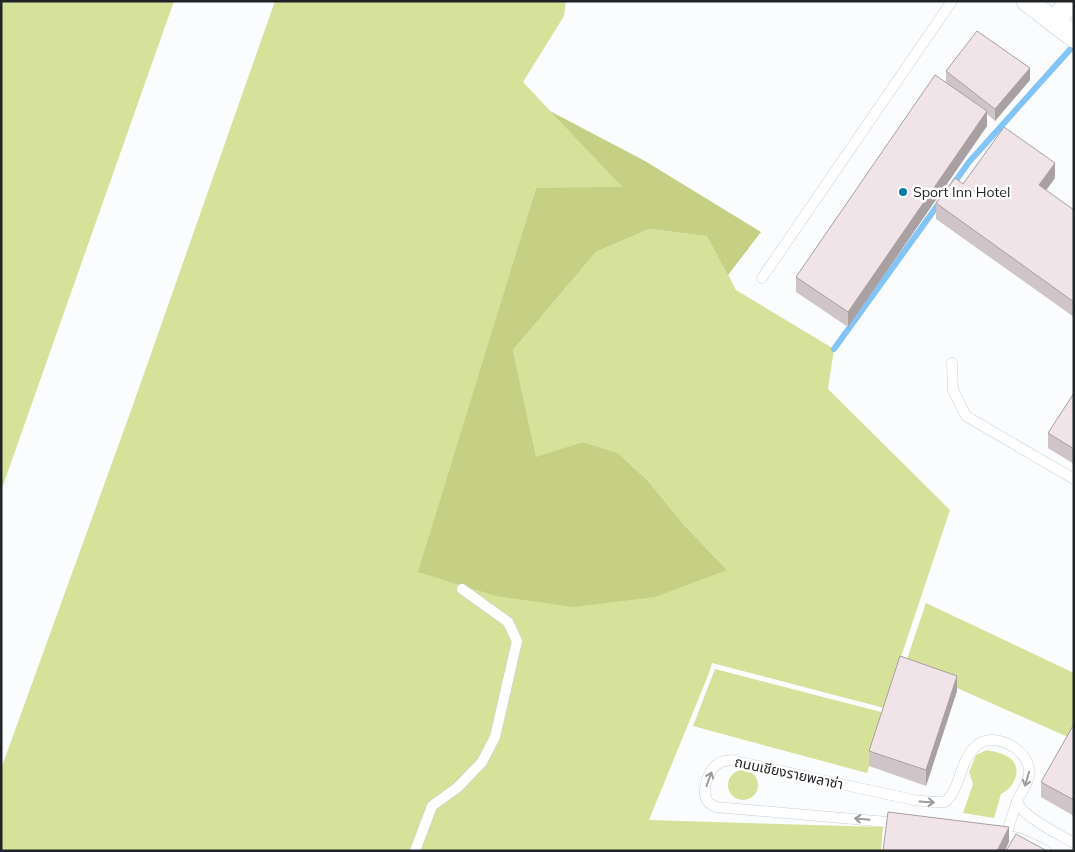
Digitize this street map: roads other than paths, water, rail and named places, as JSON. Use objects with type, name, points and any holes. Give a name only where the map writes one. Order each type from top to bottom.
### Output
[{"type":"street","points":[[1027,1],[1066,31]]},
{"type":"street","points":[[1066,31],[1069,1]]},
{"type":"lane","points":[[762,278],[952,1]]},
{"type":"lane","points":[[952,363],[953,390],[966,416],[1074,479]]},
{"type":"lane","points":[[416,851],[432,806],[458,787],[482,762],[494,736],[517,640],[508,622],[462,589]]},
{"type":"lane","name":"ถนนเชียงรายพลาซ่า","points":[[905,824],[715,807],[708,802],[705,792],[706,783],[712,770],[720,762],[731,760],[914,800],[945,802],[954,792],[959,774],[976,745],[988,740],[1004,742],[1016,749],[1028,760],[1030,770],[1028,781],[1017,801]]},
{"type":"lane","points":[[1006,835],[1017,801]]},
{"type":"lane","points":[[1017,801],[1018,807],[1042,825],[1074,843]]},
{"type":"lane","points":[[988,833],[1013,835],[1046,851]]},
{"type":"waterway","points":[[952,186],[969,162],[1074,45]]},
{"type":"waterway","points":[[834,349],[940,202]]},
{"type":"place","name":"Sport Inn Hotel","points":[[903,192]]}]
